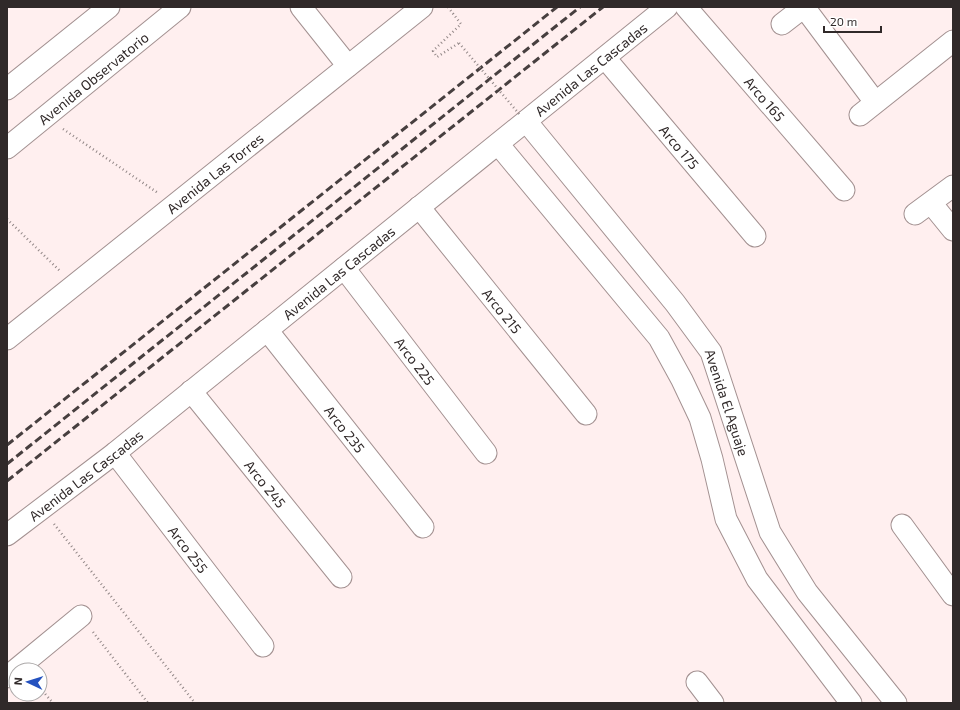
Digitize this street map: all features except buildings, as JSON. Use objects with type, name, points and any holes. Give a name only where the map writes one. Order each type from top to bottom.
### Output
[{"type":"street","points":[[7,89],[109,7]]},
{"type":"street","name":"Avenida Observatorio","points":[[7,148],[180,7]]},
{"type":"street","points":[[301,7],[348,66]]},
{"type":"street","name":"Avenida Las Torres","points":[[7,339],[422,7]]},
{"type":"street","name":"Avenida Las Cascadas","points":[[7,535],[115,453],[498,144],[523,118],[605,58],[668,7]]},
{"type":"street","name":"Arco 165","points":[[686,7],[844,190]]},
{"type":"street","points":[[782,24],[804,7],[867,109],[953,41]]},
{"type":"street","name":"Arco 175","points":[[605,58],[755,236]]},
{"type":"street","name":"Avenida El Aguaje","points":[[523,118],[675,303],[711,352],[770,532],[807,592],[896,703]]},
{"type":"street","name":"Avenida El Aguaje","points":[[498,144],[659,338],[682,380],[700,418],[712,459],[726,519],[757,579],[851,703]]},
{"type":"street","points":[[953,186],[923,208],[953,230]]},
{"type":"street","name":"Arco 215","points":[[419,207],[586,414]]},
{"type":"street","name":"Arco 225","points":[[344,268],[486,453]]},
{"type":"street","name":"Arco 235","points":[[267,330],[423,527]]},
{"type":"street","name":"Arco 245","points":[[191,391],[341,577]]},
{"type":"street","name":"Arco 255","points":[[115,453],[263,646]]},
{"type":"street","points":[[902,525],[953,595]]},
{"type":"street","points":[[7,677],[81,616]]},
{"type":"street","points":[[697,682],[713,703]]},
{"type":"path","points":[[448,7],[461,24],[433,51],[437,57],[459,44],[523,118]]},
{"type":"path","points":[[46,117],[174,204]]},
{"type":"path","points":[[7,219],[74,285]]},
{"type":"path","points":[[42,509],[195,703]]},
{"type":"path","points":[[81,616],[148,703]]},
{"type":"railway","points":[[7,445],[557,7]]},
{"type":"railway","points":[[7,464],[580,7]]},
{"type":"railway","points":[[7,481],[603,7]]}]
